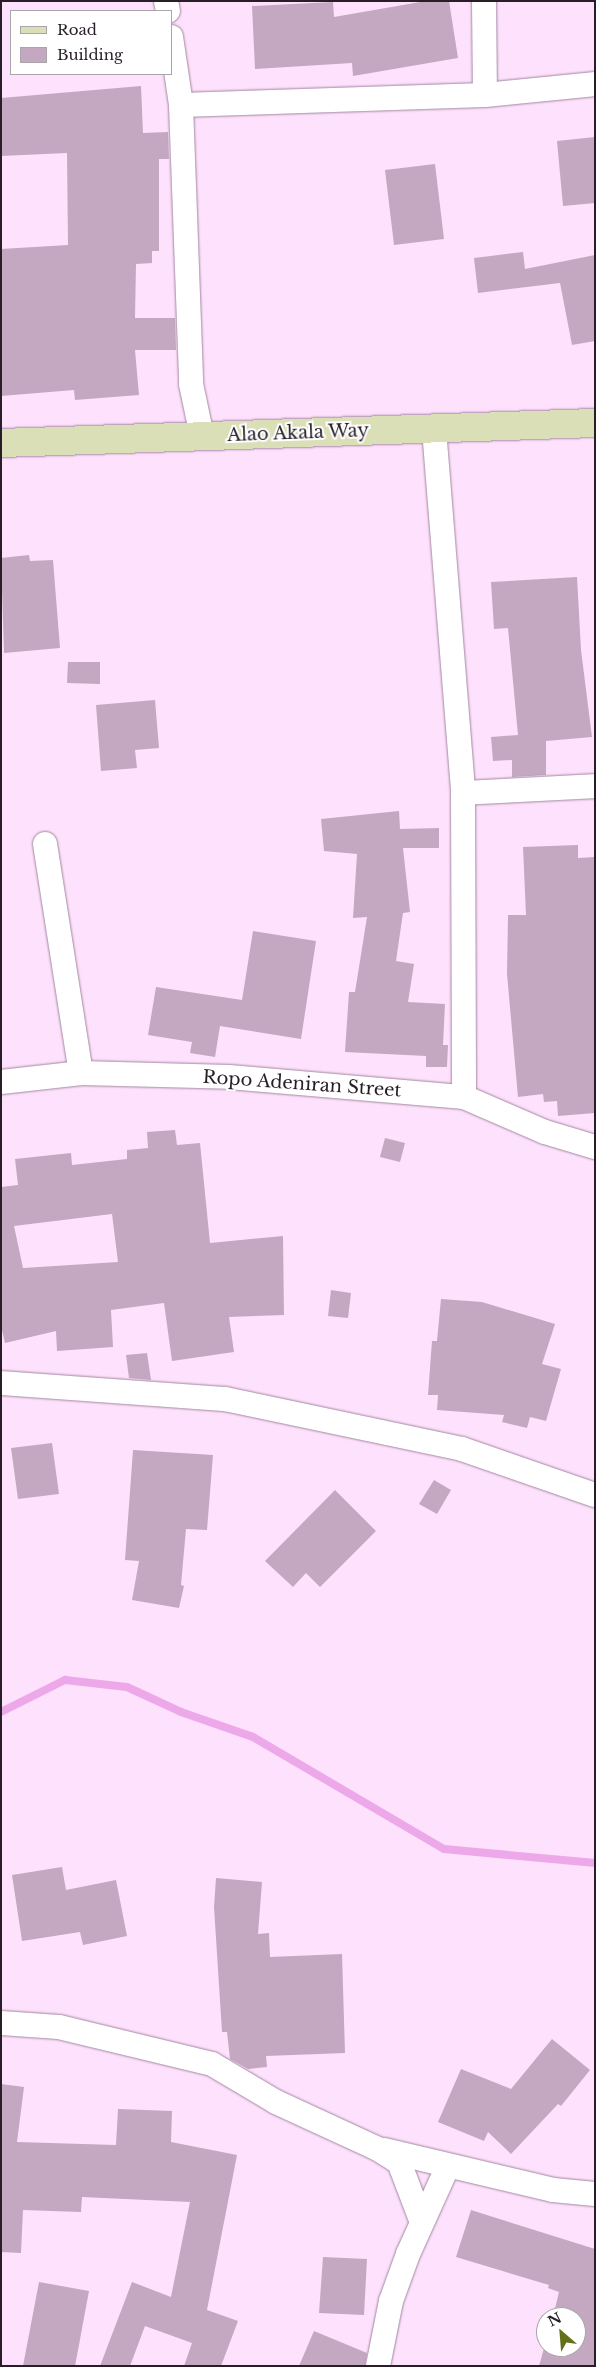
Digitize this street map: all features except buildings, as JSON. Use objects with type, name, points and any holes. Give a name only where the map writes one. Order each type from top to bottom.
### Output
[{"type":"street","points":[[484,1],[485,95]]},
{"type":"street","points":[[172,44],[181,105],[191,384],[202,436]]},
{"type":"street","points":[[181,105],[485,95],[595,84]]},
{"type":"street","name":"Alao Akala Way","points":[[1,443],[595,423]]},
{"type":"street","points":[[434,429],[463,793],[464,1097]]},
{"type":"street","points":[[463,793],[595,786]]},
{"type":"street","points":[[45,844],[81,1073]]},
{"type":"street","name":"Ropo Adeniran Street","points":[[1,1082],[81,1073],[229,1077],[464,1097],[545,1132],[595,1147]]},
{"type":"street","points":[[1,1383],[225,1399],[462,1450],[595,1495]]},
{"type":"street","points":[[1,2023],[59,2027],[212,2064],[276,2102],[378,2149],[399,2162],[421,2220]]},
{"type":"street","points":[[378,2149],[553,2190],[595,2194]]},
{"type":"street","points":[[378,2366],[391,2301],[421,2220],[448,2166]]},
{"type":"waterway","points":[[1,1712],[65,1680],[127,1687],[181,1712],[253,1737],[444,1849],[595,1863]]}]
